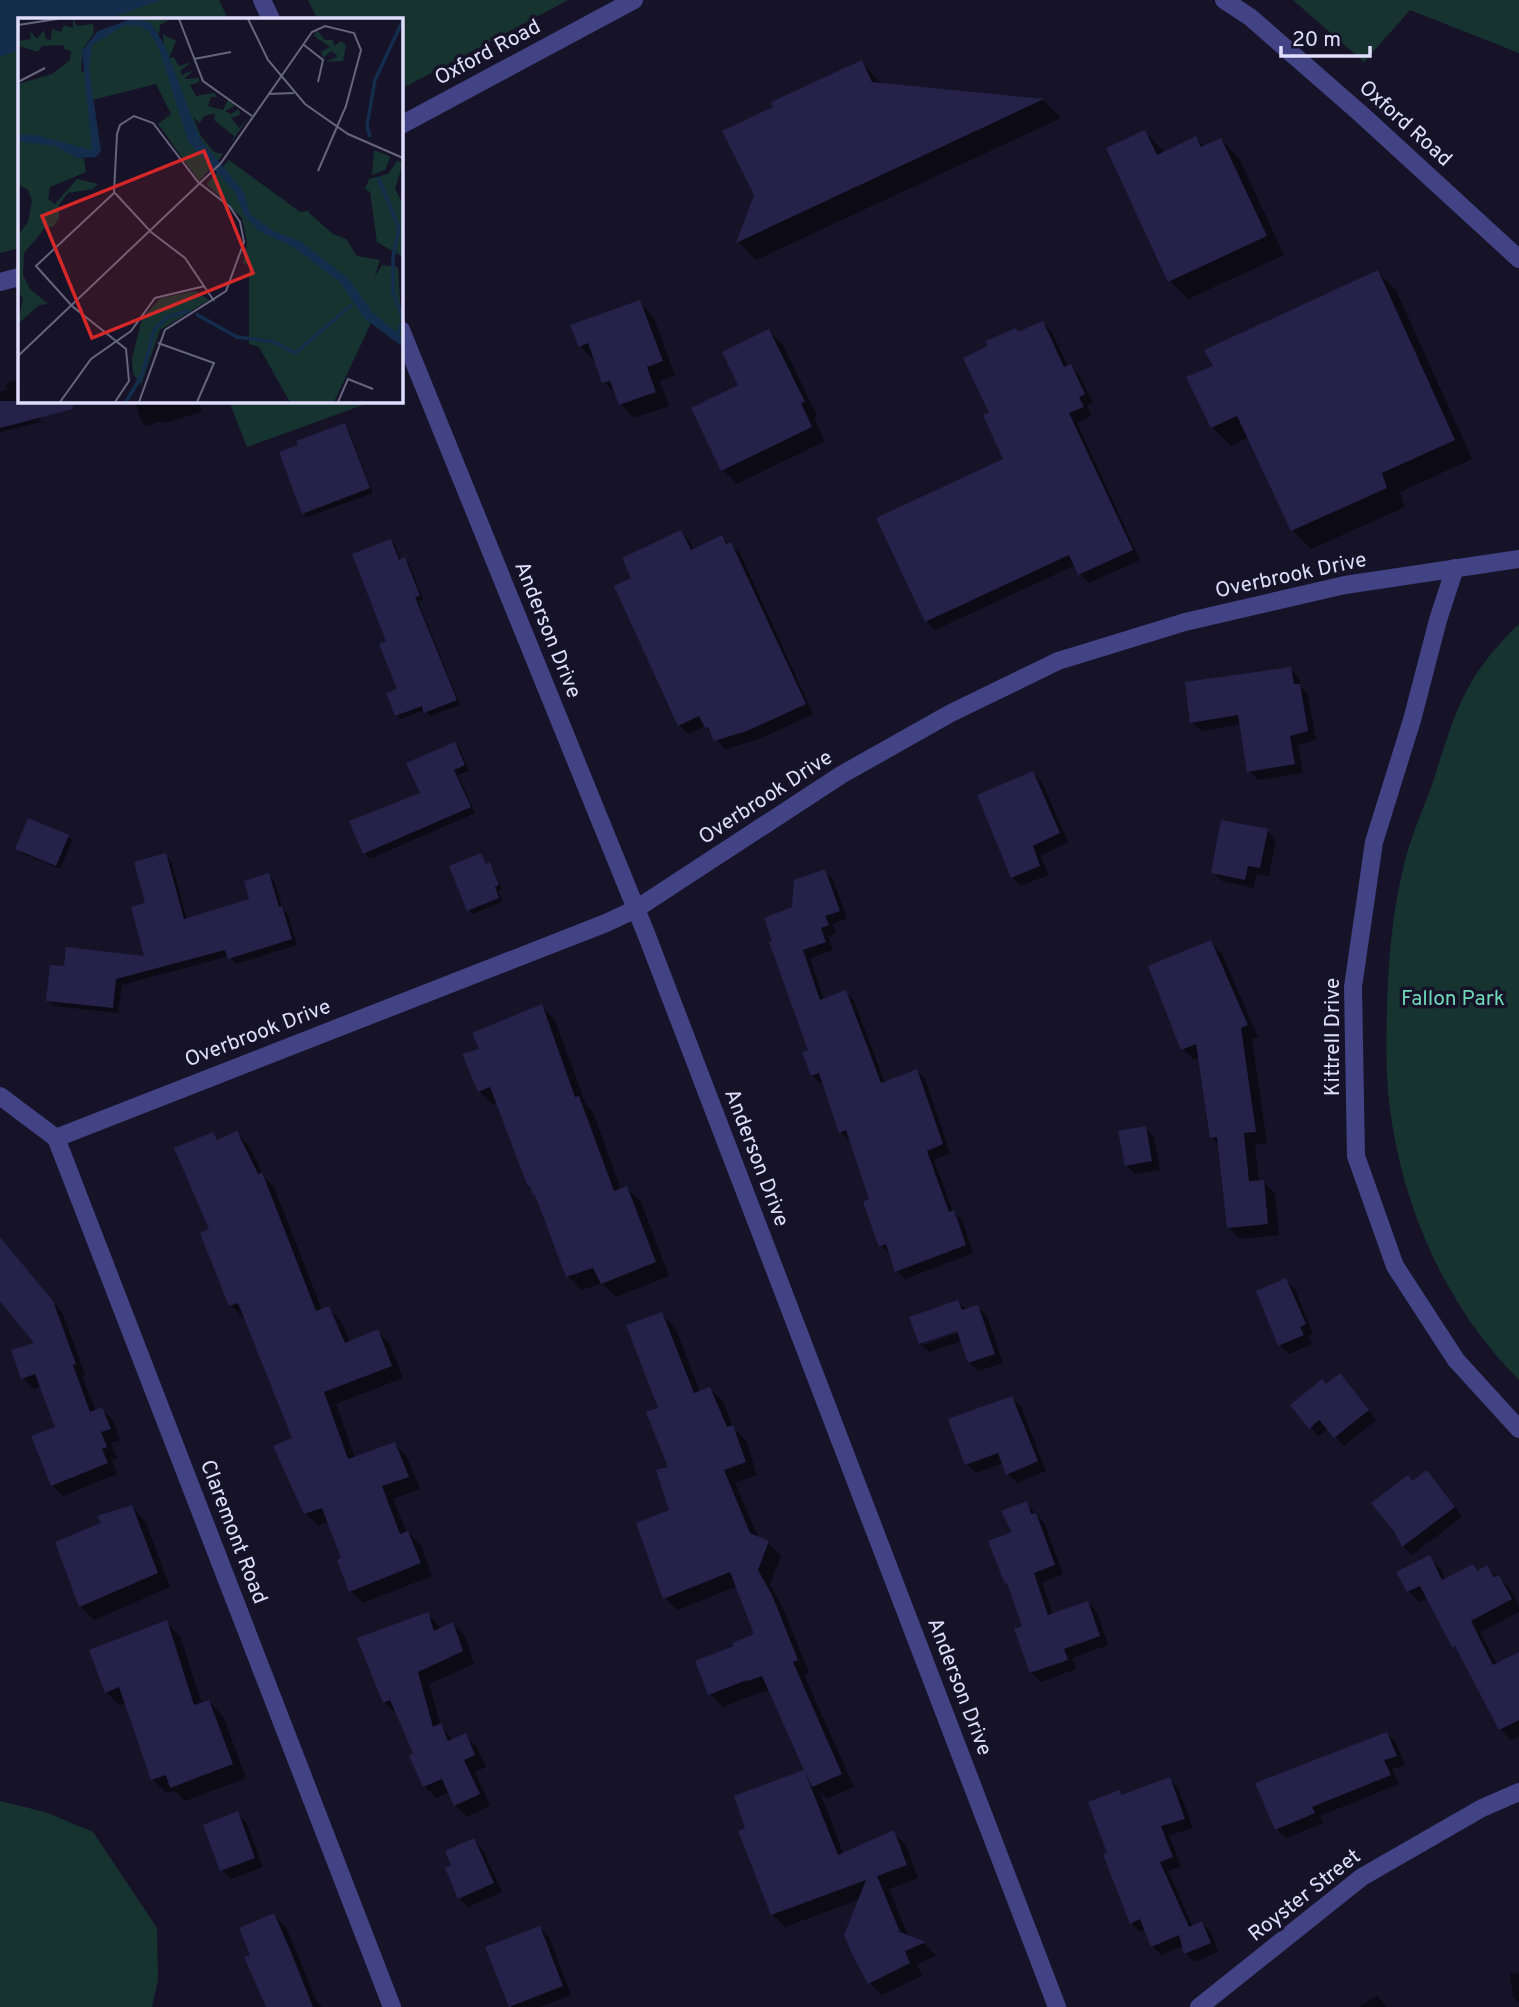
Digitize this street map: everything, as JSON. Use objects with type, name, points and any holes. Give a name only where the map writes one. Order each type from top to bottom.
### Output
[{"type":"street","points":[[262,0],[271,18]]},
{"type":"street","name":"Oxford Road","points":[[402,124],[634,0]]},
{"type":"street","name":"Oxford Road","points":[[1224,0],[1250,17],[1367,119],[1519,259]]},
{"type":"street","points":[[0,282],[18,277]]},
{"type":"street","name":"Anderson Drive","points":[[402,332],[636,909],[1057,2007]]},
{"type":"street","name":"Overbrook Drive","points":[[55,1138],[636,909],[841,775],[951,713],[1058,661],[1185,622],[1345,585],[1519,559]]},
{"type":"street","name":"Kittrell Drive","points":[[1455,568],[1437,620],[1412,720],[1374,842],[1353,987],[1356,1156],[1395,1266],[1456,1360],[1519,1429]]},
{"type":"street","points":[[0,1096],[55,1138]]},
{"type":"street","name":"Claremont Road","points":[[55,1138],[392,2007]]},
{"type":"street","name":"Royster Street","points":[[1199,2007],[1362,1877],[1482,1808],[1519,1792]]},
{"type":"green space","points":[[16,0],[219,0],[228,18],[18,18],[18,248],[0,253],[0,4]]},
{"type":"green space","points":[[308,0],[568,0],[402,88],[402,18],[317,18]]},
{"type":"green space","points":[[1293,0],[1519,0],[1519,53],[1410,10],[1364,62]]},
{"type":"green space","points":[[229,402],[371,402],[247,447]]},
{"type":"green space","name":"Fallon Park","points":[[1519,624],[1519,1380],[1468,1318],[1429,1247],[1414,1209],[1393,1131],[1386,1042],[1391,938],[1396,901],[1410,844],[1462,701],[1484,663]]},
{"type":"green space","points":[[0,1801],[45,1812],[93,1832],[157,1928],[158,1980],[152,2007],[0,2007]]},
{"type":"water","points":[[0,0],[162,0],[110,18],[18,18],[18,50],[0,57]]},
{"type":"building","points":[[862,60],[872,82],[1044,99],[736,243],[754,195],[722,131],[773,107],[771,102]]},
{"type":"building","points":[[1145,130],[1157,155],[1196,136],[1201,147],[1221,138],[1267,236],[1168,282],[1106,148]]},
{"type":"building","points":[[1378,270],[1455,440],[1382,473],[1387,488],[1291,531],[1237,416],[1211,428],[1186,377],[1213,366],[1204,350]]},
{"type":"building","points":[[640,300],[663,361],[647,367],[656,392],[619,405],[610,381],[602,383],[588,343],[579,347],[570,325]]},
{"type":"building","points":[[1043,321],[1064,367],[1071,364],[1085,394],[1079,397],[1084,407],[1069,413],[1133,550],[1078,575],[1069,555],[925,622],[876,518],[1003,459],[983,415],[989,413],[963,358],[988,346],[985,341],[1016,328],[1018,332]]},
{"type":"building","points":[[769,329],[805,402],[801,403],[812,427],[721,471],[691,408],[738,385],[722,352]]},
{"type":"building","points":[[0,401],[72,402],[73,409],[0,428]]},
{"type":"building","points":[[345,423],[370,488],[302,514],[279,452],[298,445],[296,441]]},
{"type":"building","points":[[681,530],[691,550],[722,535],[726,544],[731,542],[806,704],[747,731],[714,741],[699,716],[678,726],[614,586],[631,578],[622,558]]},
{"type":"building","points":[[391,539],[399,560],[405,557],[420,596],[415,597],[457,700],[424,713],[422,706],[395,716],[386,693],[397,689],[379,644],[386,641],[352,554]]},
{"type":"building","points":[[1291,667],[1294,684],[1300,684],[1308,731],[1290,736],[1295,764],[1247,772],[1238,715],[1190,723],[1185,682]]},
{"type":"building","points":[[455,742],[465,765],[454,770],[471,807],[363,854],[349,821],[420,793],[406,763]]},
{"type":"building","points":[[1033,771],[1060,833],[1033,846],[1040,866],[1011,878],[977,795]]},
{"type":"building","points":[[28,818],[69,835],[56,866],[15,849]]},
{"type":"building","points":[[1221,820],[1268,829],[1260,868],[1248,866],[1245,880],[1211,873]]},
{"type":"building","points":[[166,853],[184,919],[249,899],[244,881],[269,873],[292,939],[228,959],[225,950],[116,979],[113,1008],[46,1001],[50,965],[64,966],[66,947],[144,956],[131,907],[145,903],[134,862]]},
{"type":"building","points":[[481,853],[486,864],[490,862],[499,885],[495,887],[499,898],[467,911],[449,866]]},
{"type":"building","points":[[825,869],[840,911],[825,916],[829,925],[821,928],[826,942],[803,950],[820,1000],[846,990],[881,1083],[917,1069],[943,1144],[927,1151],[949,1212],[954,1210],[966,1245],[895,1272],[886,1244],[879,1247],[863,1202],[869,1199],[846,1130],[839,1133],[819,1073],[811,1076],[802,1052],[808,1050],[769,942],[772,941],[764,918],[792,907],[794,880]]},
{"type":"building","points":[[1211,940],[1248,1025],[1241,1028],[1256,1132],[1244,1133],[1249,1181],[1264,1180],[1268,1224],[1227,1228],[1217,1137],[1210,1138],[1196,1044],[1181,1050],[1148,966]]},
{"type":"building","points":[[542,1004],[575,1097],[579,1096],[614,1191],[627,1186],[656,1262],[601,1284],[593,1268],[566,1277],[490,1087],[478,1092],[462,1054],[479,1049],[472,1033]]},
{"type":"building","points":[[1146,1126],[1152,1161],[1125,1166],[1118,1131]]},
{"type":"building","points":[[237,1131],[258,1174],[262,1172],[316,1311],[329,1306],[345,1343],[378,1329],[392,1366],[324,1392],[348,1459],[395,1442],[409,1477],[382,1486],[400,1534],[408,1531],[421,1563],[349,1592],[337,1560],[341,1558],[322,1508],[304,1514],[273,1446],[292,1438],[238,1303],[229,1306],[200,1233],[209,1229],[174,1148],[213,1132],[217,1140]]},
{"type":"building","points":[[0,1237],[53,1301],[90,1412],[102,1407],[111,1429],[101,1432],[107,1447],[102,1449],[108,1463],[51,1486],[31,1436],[55,1427],[35,1374],[21,1379],[11,1350],[34,1343],[0,1301]]},
{"type":"building","points":[[1286,1278],[1306,1324],[1300,1327],[1304,1335],[1278,1346],[1256,1291]]},
{"type":"building","points":[[958,1300],[962,1310],[978,1305],[995,1354],[968,1363],[957,1331],[919,1344],[909,1317]]},
{"type":"building","points":[[662,1312],[694,1393],[710,1387],[727,1427],[733,1425],[746,1462],[724,1470],[750,1533],[769,1541],[758,1570],[772,1595],[798,1660],[793,1662],[842,1774],[812,1787],[762,1676],[708,1695],[695,1661],[734,1646],[732,1643],[754,1634],[730,1572],[663,1599],[636,1523],[669,1510],[656,1470],[668,1467],[646,1412],[658,1408],[626,1325]]},
{"type":"building","points":[[1340,1373],[1369,1410],[1334,1438],[1319,1420],[1309,1429],[1290,1405],[1322,1379],[1326,1384]]},
{"type":"building","points":[[1012,1396],[1038,1461],[1006,1475],[998,1453],[965,1465],[948,1419]]},
{"type":"building","points":[[1427,1470],[1455,1507],[1402,1547],[1394,1531],[1371,1503],[1408,1475],[1412,1481]]},
{"type":"building","points":[[1027,1501],[1031,1514],[1036,1513],[1055,1565],[1034,1573],[1048,1615],[1088,1601],[1100,1636],[1064,1649],[1068,1660],[1030,1673],[1014,1629],[1022,1626],[988,1541],[1012,1532],[1001,1511]]},
{"type":"building","points":[[132,1505],[158,1573],[79,1607],[55,1542],[101,1523],[97,1516]]},
{"type":"building","points":[[1430,1555],[1442,1580],[1473,1564],[1477,1571],[1487,1565],[1494,1577],[1499,1575],[1512,1599],[1471,1621],[1493,1665],[1519,1652],[1519,1720],[1499,1730],[1420,1586],[1407,1592],[1396,1572]]},
{"type":"building","points":[[428,1612],[434,1631],[453,1622],[463,1651],[418,1672],[433,1727],[441,1723],[448,1741],[466,1733],[475,1755],[464,1760],[480,1794],[454,1806],[442,1779],[423,1787],[409,1756],[413,1753],[390,1700],[383,1703],[357,1638]]},
{"type":"building","points":[[167,1620],[194,1705],[209,1700],[233,1764],[170,1788],[166,1775],[151,1780],[119,1687],[105,1693],[89,1650]]},
{"type":"building","points":[[1387,1732],[1397,1756],[1384,1760],[1391,1775],[1312,1807],[1315,1813],[1275,1830],[1255,1783]]},
{"type":"building","points":[[804,1770],[838,1855],[894,1830],[907,1865],[877,1876],[900,1932],[926,1942],[905,1951],[910,1963],[868,1984],[844,1935],[866,1880],[771,1915],[738,1831],[745,1828],[734,1796]]},
{"type":"building","points":[[1170,1777],[1185,1819],[1161,1826],[1173,1857],[1160,1862],[1189,1927],[1202,1921],[1211,1943],[1184,1954],[1179,1935],[1151,1947],[1140,1919],[1130,1924],[1103,1854],[1107,1853],[1088,1802],[1120,1790],[1121,1795]]},
{"type":"building","points":[[238,1811],[255,1858],[220,1871],[203,1825]]},
{"type":"building","points":[[474,1838],[494,1883],[458,1899],[445,1868],[451,1865],[445,1851]]},
{"type":"building","points":[[274,1913],[313,2007],[266,2007],[244,1957],[250,1955],[239,1928]]},
{"type":"building","points":[[540,1926],[563,1986],[509,2007],[485,1947]]}]
